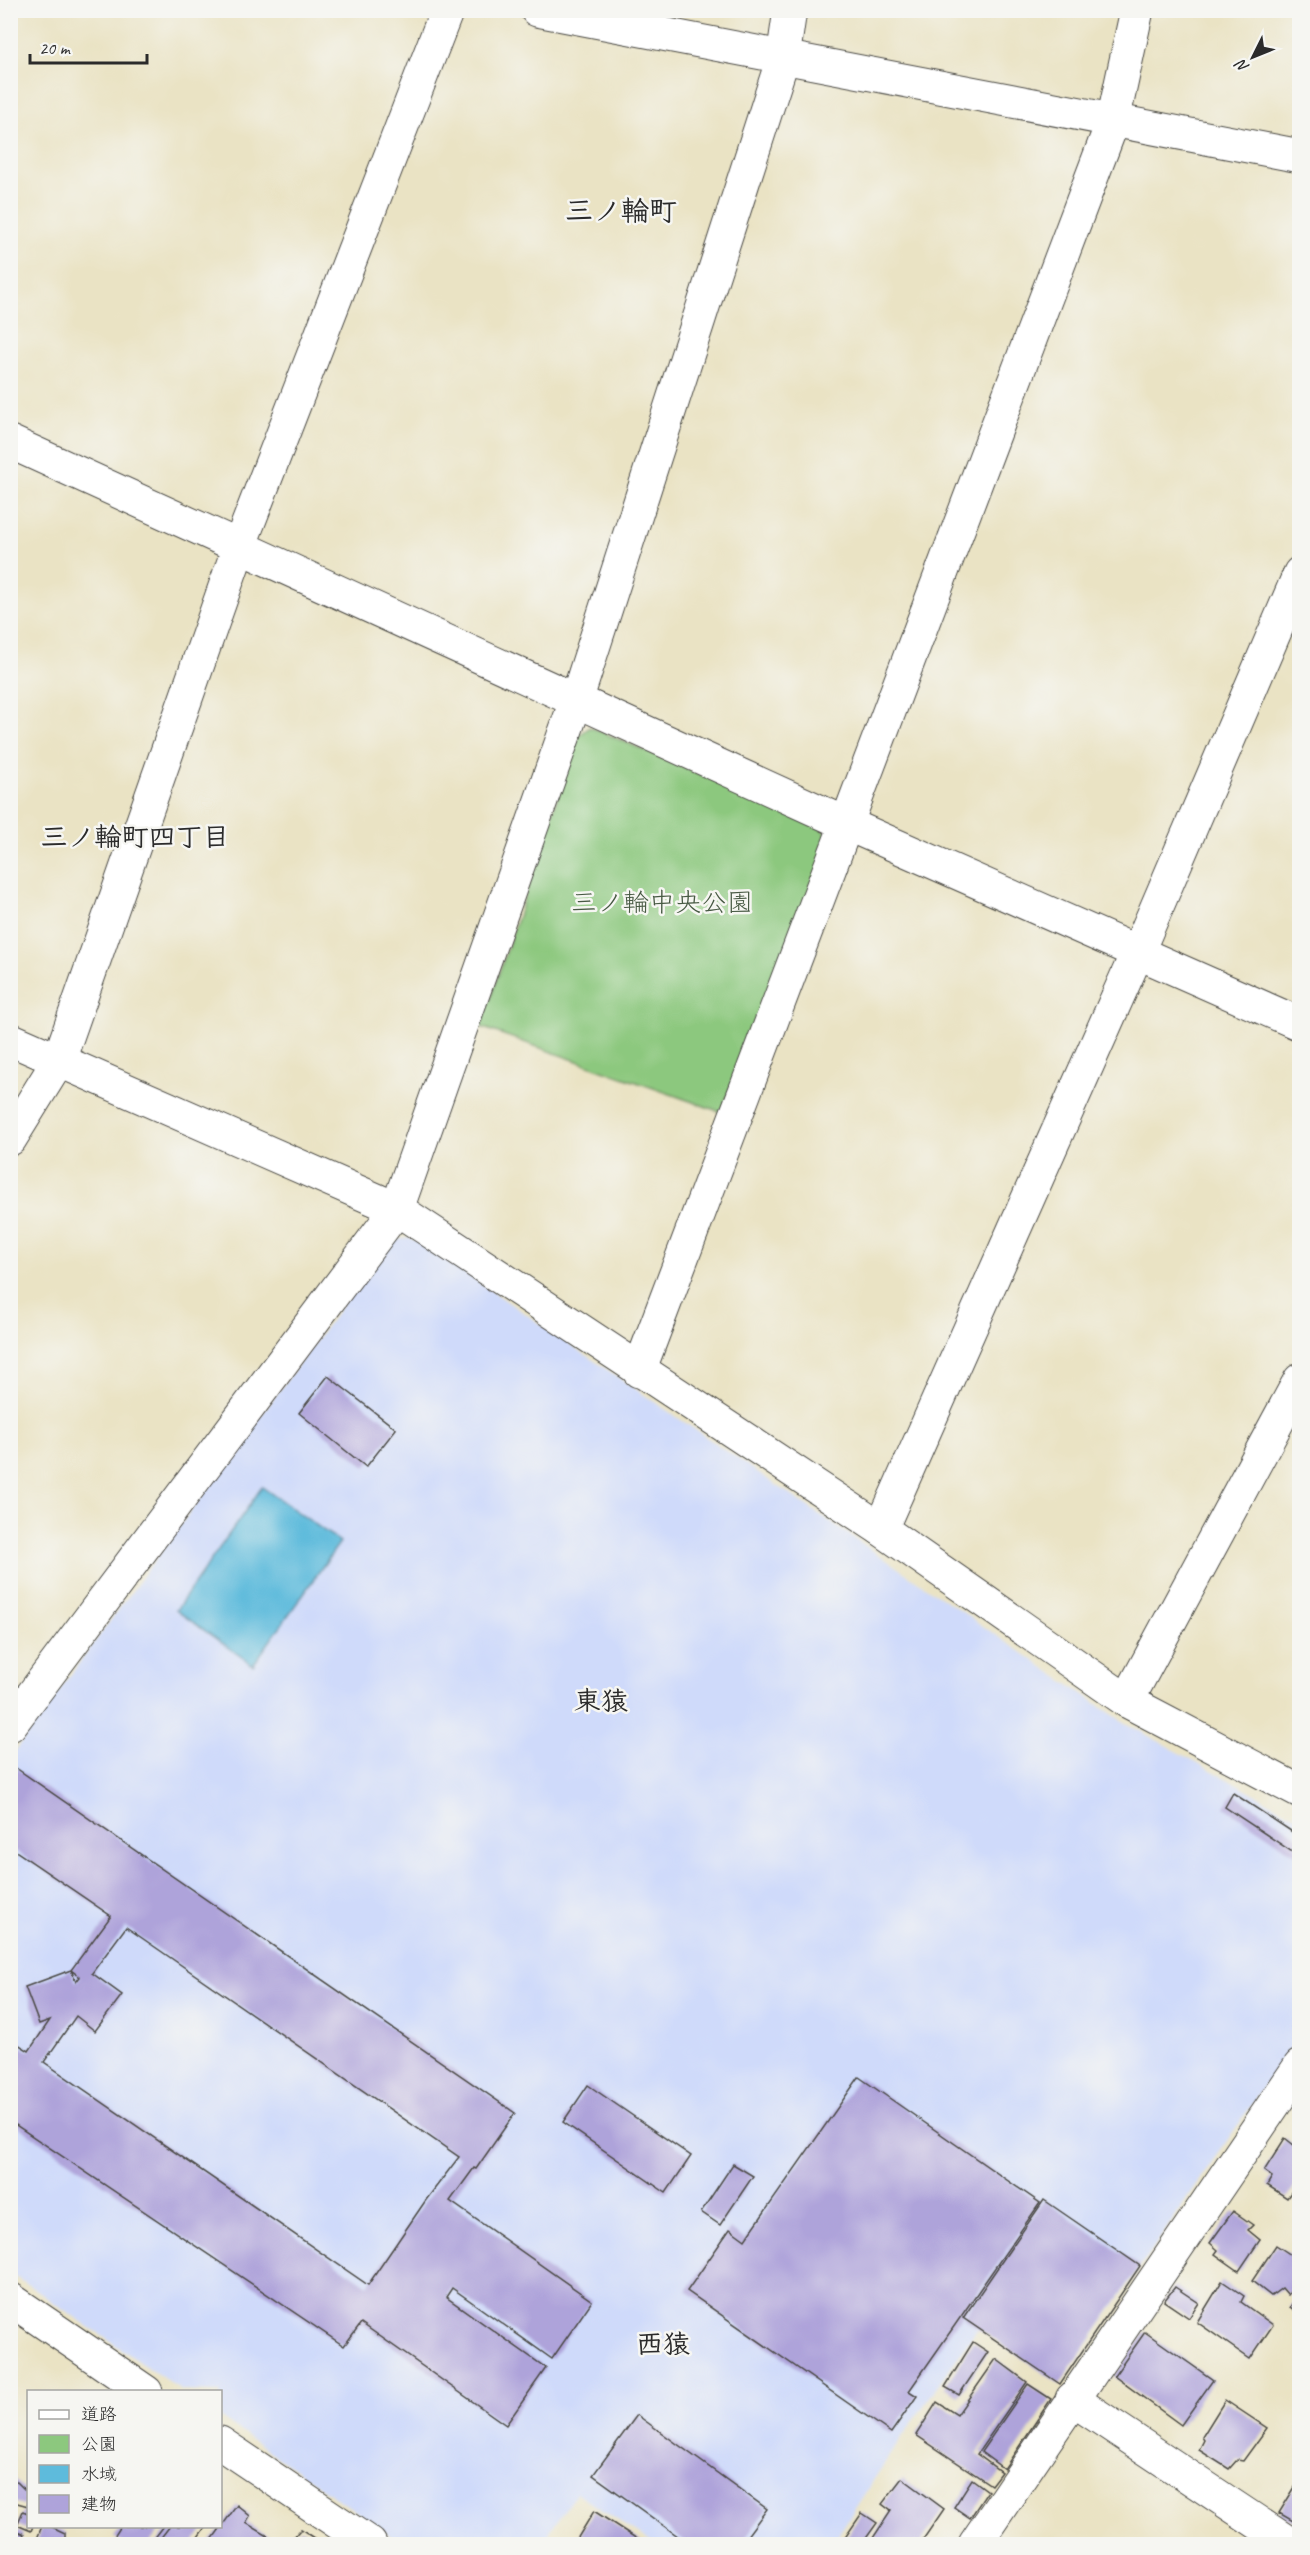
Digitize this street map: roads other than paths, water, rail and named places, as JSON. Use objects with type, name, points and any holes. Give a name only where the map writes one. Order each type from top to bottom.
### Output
[{"type":"street","points":[[10,1139],[59,1060],[239,546],[447,10]]},
{"type":"street","points":[[537,10],[1299,156]]},
{"type":"street","points":[[10,1725],[397,1209],[576,701],[783,58],[790,10]]},
{"type":"street","points":[[639,1371],[1113,120],[1137,10]]},
{"type":"street","points":[[10,442],[847,824],[1299,1024]]},
{"type":"street","points":[[881,1529],[1138,951],[1299,573]]},
{"type":"street","points":[[10,1039],[397,1209],[881,1529],[1127,1701],[1299,1792]]},
{"type":"street","points":[[1127,1701],[1299,1380]]},
{"type":"street","points":[[975,2544],[1299,2066]]},
{"type":"street","points":[[10,2299],[145,2390]]},
{"type":"street","points":[[1072,2399],[1290,2544]]},
{"type":"street","points":[[222,2444],[369,2544]]},
{"type":"water","points":[[262,1487],[340,1542],[253,1665],[176,1610]]},
{"type":"district","name":"三ノ輪町","points":[[621,210]]},
{"type":"district","name":"三ノ輪町四丁目","points":[[135,837]]},
{"type":"district","name":"東猿","points":[[601,1701]]},
{"type":"district","name":"西猿","points":[[663,2344]]},
{"type":"park label","name":"三ノ輪中央公園","points":[[662,902]]}]
